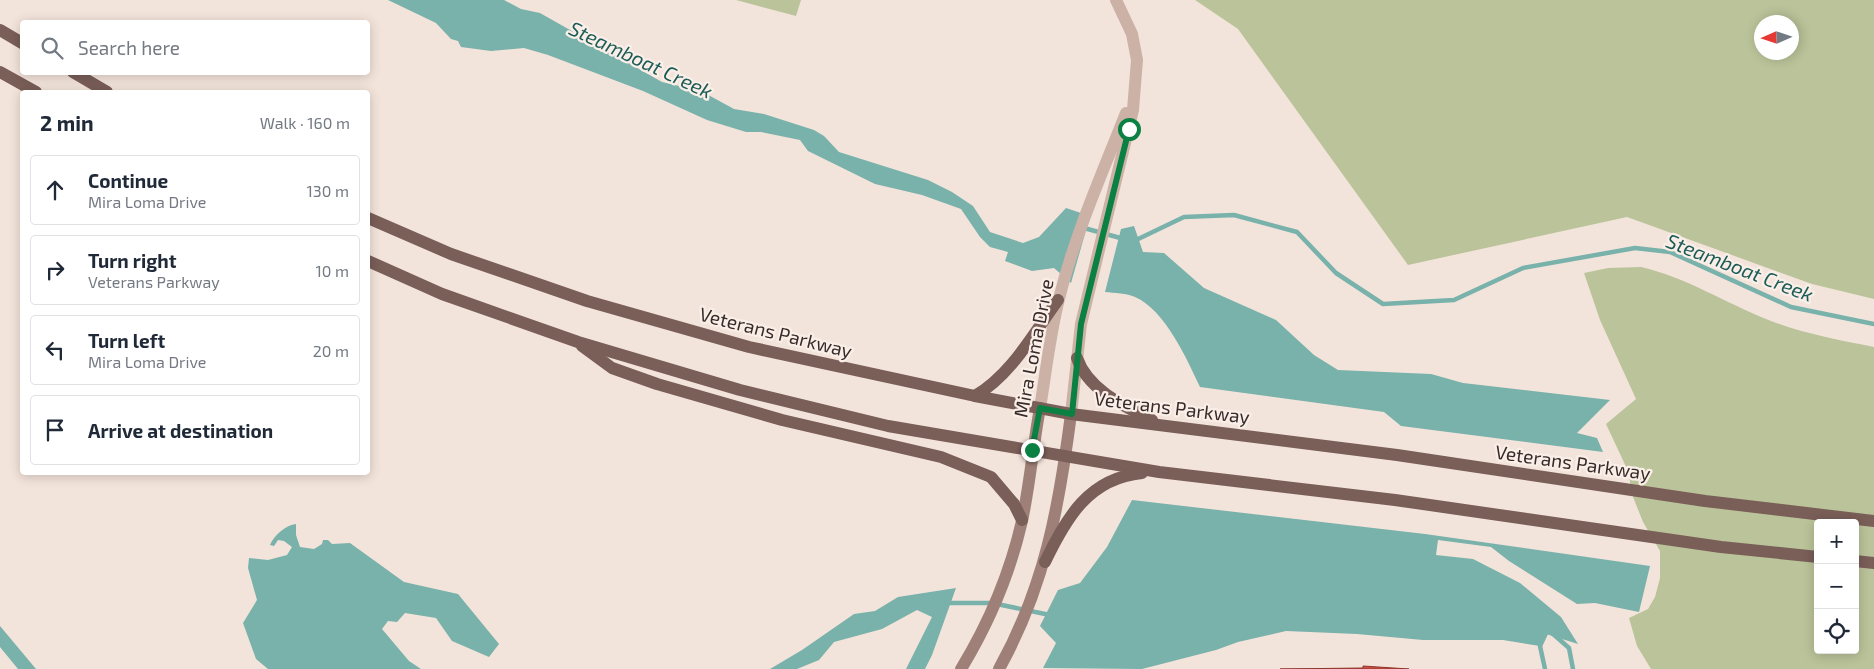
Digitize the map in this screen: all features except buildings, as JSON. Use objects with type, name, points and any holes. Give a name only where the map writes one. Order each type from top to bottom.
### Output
[{"type":"main road","points":[[0,30],[20,43]]},
{"type":"main road","points":[[0,72],[32,90]]},
{"type":"main road","points":[[78,75],[104,90]]},
{"type":"main road","name":"Veterans Parkway","points":[[370,219],[451,254],[606,306],[749,348],[975,396],[1072,414],[1397,455],[1705,501],[1874,521]]},
{"type":"main road","points":[[370,262],[442,294],[574,340],[740,390],[888,426],[1159,472],[1395,500],[1721,547],[1814,557]]},
{"type":"main road","points":[[975,396],[992,386],[1006,371],[1058,300]]},
{"type":"main road","points":[[574,340],[612,368],[657,384],[782,420],[941,457],[991,478],[1014,504],[1022,520]]},
{"type":"main road","points":[[1078,358],[1086,377],[1121,404],[1161,424]]},
{"type":"main road","name":"Mira Loma Drive","points":[[961,669],[981,632],[1004,582],[1022,520],[1040,408]]},
{"type":"main road","name":"Mira Loma Drive","points":[[999,669],[1034,595],[1045,562],[1066,456],[1072,414]]},
{"type":"main road","points":[[1045,562],[1062,527],[1083,502],[1106,482],[1124,475],[1159,472]]},
{"type":"main road","points":[[1859,561],[1874,563]]},
{"type":"street","name":"Mira Loma Drive","points":[[1072,414],[1081,324],[1125,148],[1135,92],[1137,60],[1132,34],[1116,0]]},
{"type":"street","name":"Mira Loma Drive","points":[[1040,408],[1058,300],[1064,279],[1085,214],[1135,92]]},
{"type":"green space","points":[[736,0],[801,0],[796,16]]},
{"type":"green space","points":[[1195,0],[1874,0],[1874,299],[1812,284],[1627,217],[1408,265],[1238,29]]},
{"type":"green space","points":[[1641,267],[1657,271],[1689,283],[1779,324],[1819,336],[1874,347],[1874,669],[1651,669],[1637,646],[1629,618],[1648,609],[1655,597],[1660,578],[1660,551],[1643,522],[1633,497],[1628,471],[1606,424],[1636,399],[1600,320],[1584,273],[1608,268]]},
{"type":"water","points":[[388,0],[504,0],[521,9],[540,13],[662,82],[701,91],[734,109],[764,114],[814,130],[824,136],[839,152],[928,180],[952,192],[973,206],[990,232],[1023,243],[1039,237],[1066,208],[1090,216],[1071,283],[1054,268],[1032,271],[1005,261],[1008,252],[990,247],[980,237],[961,209],[922,195],[875,184],[808,151],[800,140],[761,132],[746,132],[707,120],[643,91],[548,55],[524,48],[491,51],[461,47],[458,41],[451,39],[436,23]]},
{"type":"water","points":[[1134,226],[1143,252],[1164,253],[1204,288],[1276,320],[1314,355],[1338,370],[1431,374],[1463,383],[1610,400],[1577,433],[1597,438],[1603,452],[1401,426],[1384,412],[1200,387],[1174,336],[1146,303],[1132,296],[1105,292],[1121,229]]},
{"type":"water","points":[[1132,500],[1425,534],[1650,566],[1639,612],[1595,603],[1577,604],[1509,561],[1491,547],[1438,540],[1436,555],[1473,559],[1520,583],[1561,617],[1578,644],[1546,634],[1540,646],[1503,640],[1423,640],[1357,634],[1286,631],[1238,642],[1216,650],[1142,669],[1043,668],[1056,643],[1040,626],[1058,590],[1080,583],[1107,547]]},
{"type":"water","points":[[296,524],[296,535],[300,547],[314,549],[322,544],[323,540],[328,540],[332,544],[350,543],[404,582],[458,594],[499,644],[489,657],[452,641],[436,618],[405,613],[397,622],[388,621],[382,629],[409,661],[421,669],[268,669],[256,659],[243,623],[257,600],[248,568],[249,558],[268,560],[287,555],[292,547],[284,541],[278,540],[274,546],[270,545],[281,531],[288,526]]},
{"type":"water","points":[[956,588],[932,655],[925,669],[906,669],[932,617],[917,610],[882,629],[834,642],[819,660],[797,669],[770,669],[802,650],[854,614],[875,611],[898,597]]},
{"type":"water","points":[[0,626],[36,669],[18,669],[0,647]]},
{"type":"waterway","name":"Steamboat Creek","points":[[1134,241],[1184,217],[1234,215],[1297,232],[1336,273],[1383,304],[1454,300],[1523,268],[1635,248],[1670,252],[1791,307],[1874,324]]},
{"type":"waterway","name":"Steamboat Creek","points":[[1084,228],[1124,239]]},
{"type":"waterway","points":[[946,603],[992,603],[1050,615]]},
{"type":"waterway","points":[[1545,669],[1540,646],[1546,633]]},
{"type":"waterway","points":[[1552,633],[1569,648],[1573,669]]},
{"type":"route","points":[[1032,450],[1040,408],[1072,414],[1081,324],[1129,129]]}]
